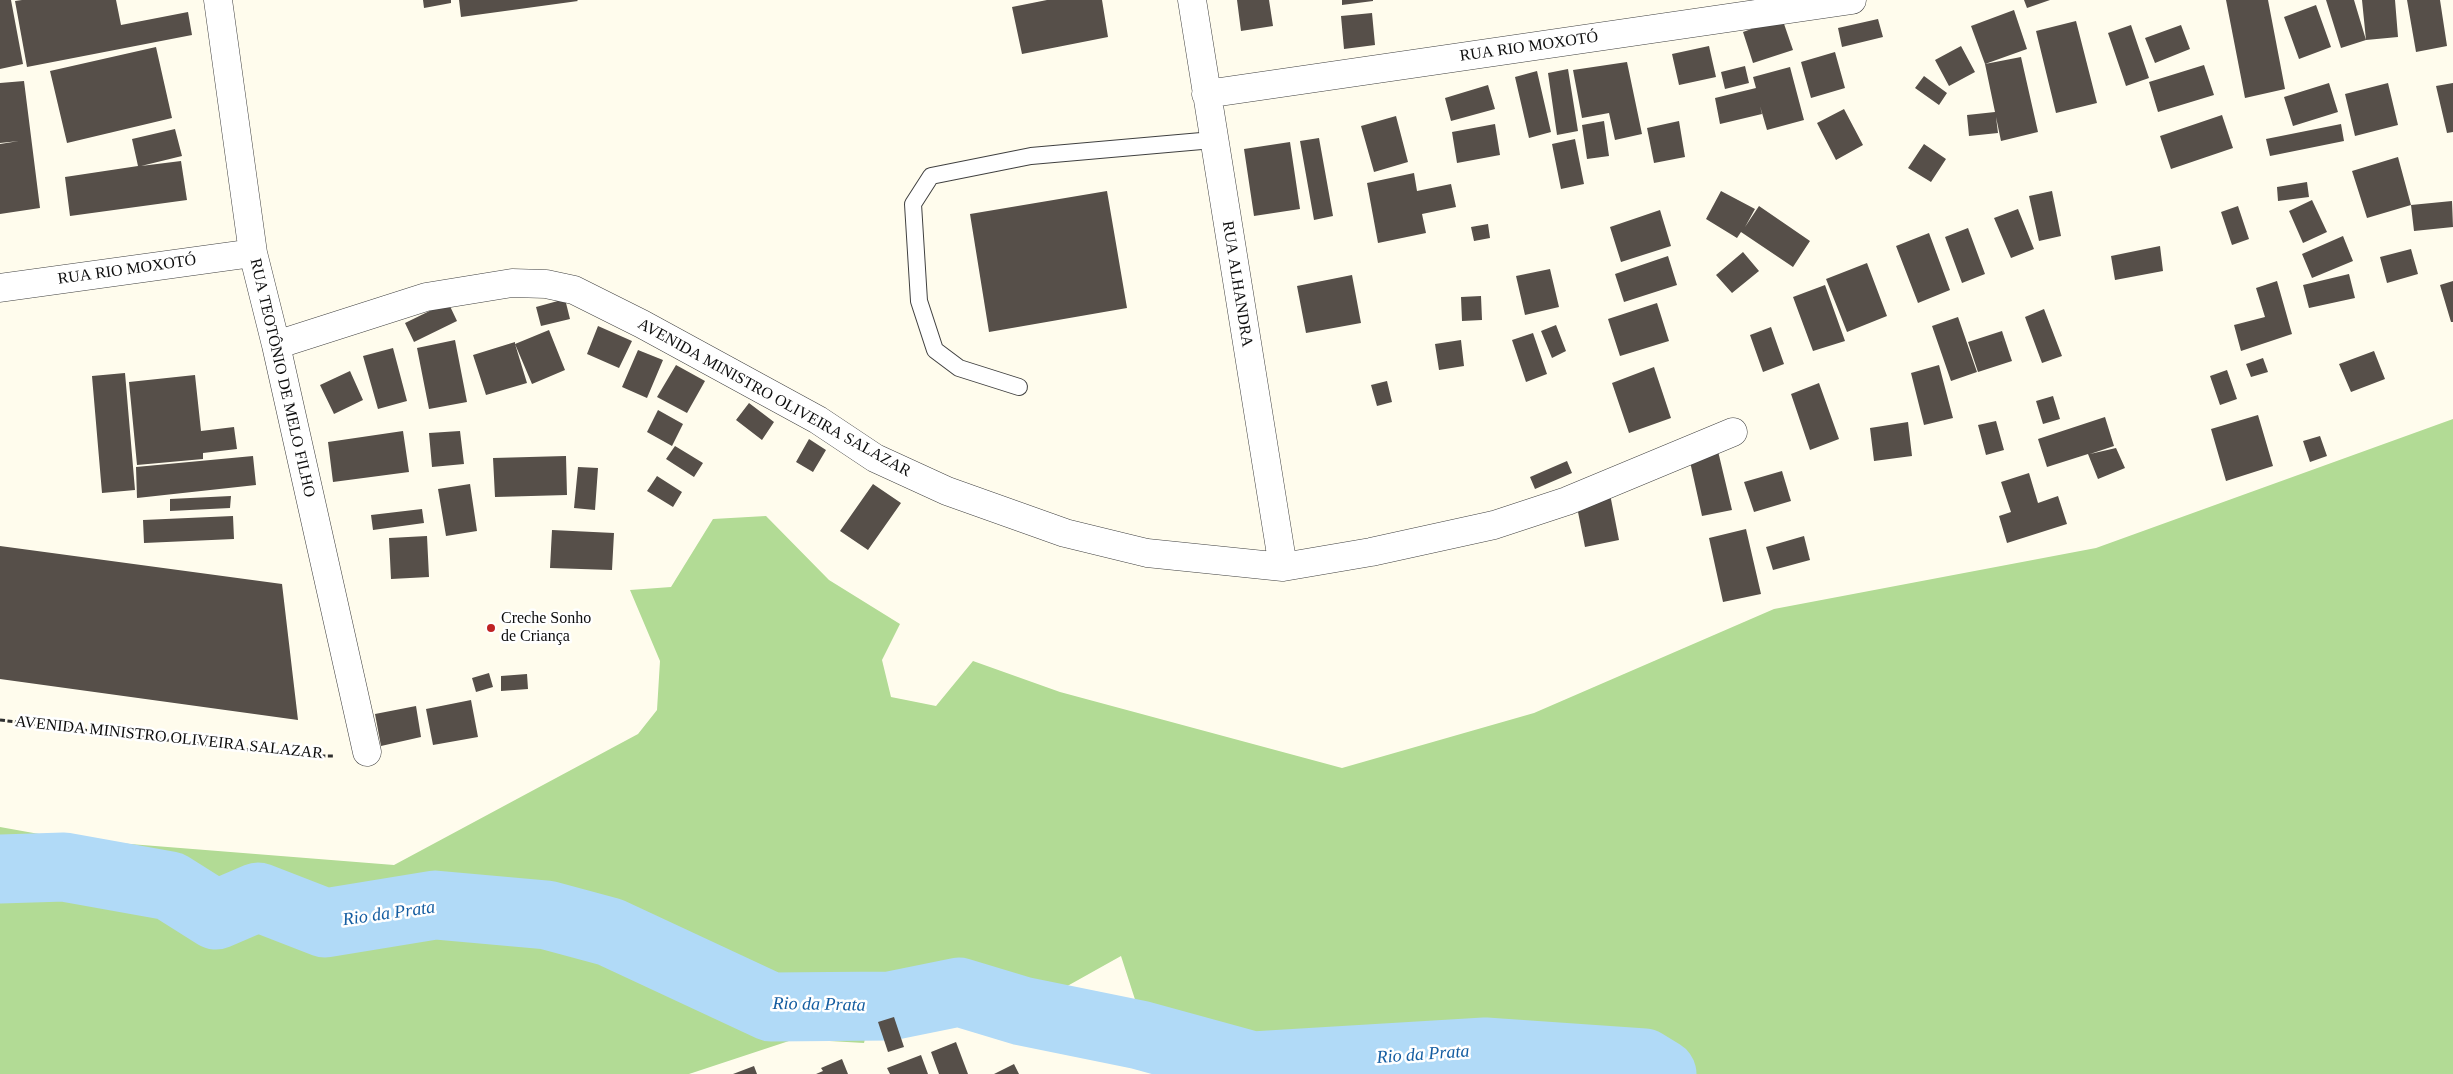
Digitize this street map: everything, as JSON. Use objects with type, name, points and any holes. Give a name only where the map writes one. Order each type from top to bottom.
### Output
[{"type":"street","name":"RUA TEOTÔNIO DE MELO FILHO","points":[[218,0],[253,253],[276,345],[367,752]]},
{"type":"street","name":"RUA ALHANDRA","points":[[1192,0],[1283,567]]},
{"type":"street","name":"RUA RIO MOXOTÓ","points":[[1206,94],[1852,0]]},
{"type":"street","name":"RUA RIO MOXOTÓ","points":[[0,288],[253,253]]},
{"type":"street","name":"AVENIDA MINISTRO OLIVEIRA SALAZAR","points":[[276,345],[426,297],[512,283],[546,284],[574,290],[642,324],[818,420],[875,458],[947,491],[1065,532],[1147,553],[1283,567],[1370,552],[1494,525],[1567,501],[1733,432]]},
{"type":"lane","points":[[1019,387],[959,368],[936,350],[919,301],[913,204],[932,176],[1031,156],[1213,140]]},
{"type":"path","name":"AVENIDA MINISTRO OLIVEIRA SALAZAR","points":[[0,720],[300,756],[336,756],[367,752]]},
{"type":"green space","points":[[2453,419],[2453,1074],[1159,1074],[1121,956],[1053,994],[989,969],[880,980],[864,1043],[795,1039],[689,1074],[0,1074],[0,827],[67,839],[394,865],[638,734],[657,710],[660,661],[630,590],[671,587],[713,519],[766,516],[829,580],[900,624],[882,660],[891,697],[936,706],[973,661],[1060,692],[1342,768],[1534,713],[1774,609],[2096,548]]},
{"type":"building","points":[[0,0],[11,0],[23,64],[0,69]]},
{"type":"building","points":[[116,0],[121,25],[188,12],[192,35],[27,67],[15,1]]},
{"type":"building","points":[[423,0],[451,0],[451,3],[424,8]]},
{"type":"building","points":[[459,0],[577,0],[578,1],[461,17]]},
{"type":"building","points":[[1047,0],[1102,0],[1108,37],[1022,54],[1012,7]]},
{"type":"building","points":[[1237,0],[1269,0],[1273,26],[1241,31]]},
{"type":"building","points":[[1342,0],[1373,0],[1373,1],[1342,5]]},
{"type":"building","points":[[2024,0],[2050,0],[2027,8]]},
{"type":"building","points":[[2226,0],[2268,0],[2285,89],[2245,98]]},
{"type":"building","points":[[2326,0],[2354,0],[2366,40],[2341,48]]},
{"type":"building","points":[[2362,0],[2395,0],[2398,37],[2366,40]]},
{"type":"building","points":[[2407,0],[2440,0],[2447,46],[2416,52]]},
{"type":"building","points":[[2316,5],[2331,47],[2299,59],[2284,17]]},
{"type":"building","points":[[2014,10],[2027,49],[1985,64],[1971,26]]},
{"type":"building","points":[[1372,13],[1375,45],[1344,49],[1341,16]]},
{"type":"building","points":[[1782,18],[1793,50],[1753,63],[1743,32]]},
{"type":"building","points":[[1878,19],[1883,37],[1842,47],[1838,28]]},
{"type":"building","points":[[2076,21],[2097,103],[2056,113],[2036,31]]},
{"type":"building","points":[[2131,25],[2149,78],[2126,86],[2108,33]]},
{"type":"building","points":[[2181,25],[2190,49],[2155,63],[2145,38]]},
{"type":"building","points":[[1709,46],[1716,77],[1679,85],[1672,54]]},
{"type":"building","points":[[1961,46],[1975,72],[1949,86],[1935,60]]},
{"type":"building","points":[[156,47],[172,118],[67,143],[50,71]]},
{"type":"building","points":[[1835,52],[1845,88],[1811,98],[1801,62]]},
{"type":"building","points":[[2021,57],[2038,132],[2001,141],[1996,117],[1998,133],[1969,136],[1967,115],[1995,112],[1985,64]]},
{"type":"building","points":[[1627,62],[1642,134],[1615,140],[1609,113],[1582,118],[1573,70]]},
{"type":"building","points":[[2204,65],[2214,95],[2158,112],[2149,82]]},
{"type":"building","points":[[1745,66],[1749,83],[1725,89],[1721,72]]},
{"type":"building","points":[[1790,67],[1804,120],[1767,130],[1760,106],[1762,114],[1720,124],[1715,98],[1756,88],[1753,77]]},
{"type":"building","points":[[1568,69],[1578,131],[1557,135],[1548,73]]},
{"type":"building","points":[[1537,71],[1551,132],[1529,138],[1515,77]]},
{"type":"building","points":[[1924,76],[1947,93],[1939,105],[1915,88]]},
{"type":"building","points":[[24,81],[40,208],[0,214],[0,144],[19,141],[0,143],[0,83]]},
{"type":"building","points":[[2329,83],[2338,112],[2293,126],[2284,97]]},
{"type":"building","points":[[2388,83],[2398,125],[2355,136],[2345,94]]},
{"type":"building","points":[[2453,83],[2453,132],[2447,133],[2436,86]]},
{"type":"building","points":[[1488,85],[1495,109],[1451,121],[1445,98]]},
{"type":"building","points":[[1844,109],[1863,145],[1836,160],[1817,123]]},
{"type":"building","points":[[2222,115],[2233,148],[2171,169],[2160,136]]},
{"type":"building","points":[[1396,116],[1408,162],[1374,172],[1361,126]]},
{"type":"building","points":[[1604,121],[1609,156],[1587,159],[1582,125]]},
{"type":"building","points":[[1679,121],[1685,157],[1654,163],[1647,128]]},
{"type":"building","points":[[1495,124],[1500,155],[1457,163],[1452,132]]},
{"type":"building","points":[[2341,124],[2344,141],[2270,156],[2266,139]]},
{"type":"building","points":[[175,129],[182,156],[141,166],[181,161],[187,200],[70,216],[65,177],[138,166],[132,139]]},
{"type":"building","points":[[1319,138],[1333,216],[1314,220],[1300,141]]},
{"type":"building","points":[[1575,139],[1584,184],[1561,189],[1552,144]]},
{"type":"building","points":[[1290,142],[1300,209],[1254,216],[1244,149]]},
{"type":"building","points":[[1924,144],[1946,159],[1931,182],[1908,168]]},
{"type":"building","points":[[2398,157],[2411,205],[2367,218],[2352,171]]},
{"type":"building","points":[[1414,173],[1417,191],[1451,184],[1456,207],[1422,214],[1426,233],[1378,243],[1367,183]]},
{"type":"building","points":[[2307,182],[2309,197],[2278,201],[2277,187]]},
{"type":"building","points":[[1107,191],[1127,308],[989,332],[970,214]]},
{"type":"building","points":[[1721,191],[1755,209],[1745,227],[1759,206],[1810,241],[1793,267],[1741,232],[1737,238],[1706,219]]},
{"type":"building","points":[[2052,191],[2061,236],[2039,241],[2029,196]]},
{"type":"building","points":[[2312,200],[2327,232],[2303,243],[2289,211]]},
{"type":"building","points":[[2452,201],[2453,227],[2414,231],[2411,205]]},
{"type":"building","points":[[2238,206],[2249,239],[2232,245],[2221,212]]},
{"type":"building","points":[[2018,209],[2034,249],[2011,258],[1994,218]]},
{"type":"building","points":[[1660,210],[1671,246],[1621,262],[1610,227]]},
{"type":"building","points":[[1488,224],[1490,238],[1474,241],[1471,227]]},
{"type":"building","points":[[1968,228],[1985,274],[1962,283],[1945,237]]},
{"type":"building","points":[[1929,233],[1950,290],[1918,303],[1896,246]]},
{"type":"building","points":[[2343,236],[2353,261],[2312,278],[2302,254]]},
{"type":"building","points":[[2160,246],[2163,271],[2115,280],[2111,256]]},
{"type":"building","points":[[2411,249],[2418,274],[2387,283],[2380,257]]},
{"type":"building","points":[[1743,252],[1759,271],[1732,293],[1716,275]]},
{"type":"building","points":[[1668,256],[1677,285],[1624,302],[1615,274]]},
{"type":"building","points":[[1867,263],[1887,316],[1847,332],[1826,279]]},
{"type":"building","points":[[1550,269],[1559,307],[1525,315],[1516,276]]},
{"type":"building","points":[[2349,274],[2355,298],[2309,308],[2303,285]]},
{"type":"building","points":[[1352,275],[1361,323],[1306,333],[1297,286]]},
{"type":"building","points":[[2277,281],[2292,334],[2241,351],[2234,325],[2265,317],[2256,288]]},
{"type":"building","points":[[2453,281],[2453,322],[2451,322],[2440,285]]},
{"type":"building","points":[[1825,285],[1845,341],[1813,351],[1793,297]]},
{"type":"building","points":[[1481,296],[1482,320],[1462,321],[1461,297]]},
{"type":"building","points":[[565,299],[570,319],[541,326],[536,307]]},
{"type":"building","points":[[448,302],[457,321],[414,342],[405,323]]},
{"type":"building","points":[[1657,303],[1669,341],[1620,356],[1608,319]]},
{"type":"building","points":[[2044,309],[2062,356],[2042,363],[2025,317]]},
{"type":"building","points":[[1958,317],[1977,372],[1951,381],[1932,326]]},
{"type":"building","points":[[1556,325],[1566,351],[1552,358],[1541,331]]},
{"type":"building","points":[[598,326],[632,341],[619,368],[587,354]]},
{"type":"building","points":[[1771,327],[1784,364],[1763,372],[1750,335]]},
{"type":"building","points":[[549,330],[565,370],[532,384],[515,344]]},
{"type":"building","points":[[2002,331],[2012,361],[1978,372],[1968,342]]},
{"type":"building","points":[[1533,333],[1547,374],[1526,382],[1512,340]]},
{"type":"building","points":[[455,340],[467,402],[429,409],[417,348]]},
{"type":"building","points":[[1461,340],[1464,366],[1439,370],[1435,344]]},
{"type":"building","points":[[515,342],[527,383],[486,395],[473,355]]},
{"type":"building","points":[[393,348],[407,401],[378,409],[363,356]]},
{"type":"building","points":[[638,350],[663,360],[647,398],[622,387]]},
{"type":"building","points":[[2374,351],[2385,379],[2351,392],[2339,364]]},
{"type":"building","points":[[2263,358],[2268,372],[2251,377],[2246,364]]},
{"type":"building","points":[[676,365],[705,381],[687,413],[657,397]]},
{"type":"building","points":[[1939,365],[1953,418],[1924,425],[1911,373]]},
{"type":"building","points":[[1654,367],[1671,418],[1629,433],[1612,383]]},
{"type":"building","points":[[2227,370],[2237,399],[2220,405],[2210,376]]},
{"type":"building","points":[[350,371],[363,400],[334,414],[320,385]]},
{"type":"building","points":[[125,373],[135,490],[102,493],[92,376]]},
{"type":"building","points":[[195,375],[201,431],[234,427],[237,449],[203,453],[203,459],[137,465],[129,382]]},
{"type":"building","points":[[1387,381],[1392,402],[1377,406],[1371,385]]},
{"type":"building","points":[[1819,383],[1839,439],[1810,450],[1791,394]]},
{"type":"building","points":[[2053,396],[2060,419],[2043,424],[2036,401]]},
{"type":"building","points":[[749,403],[774,422],[762,440],[736,420]]},
{"type":"building","points":[[658,410],[683,424],[672,446],[647,432]]},
{"type":"building","points":[[2258,415],[2273,466],[2226,481],[2211,429]]},
{"type":"building","points":[[2105,417],[2114,446],[2090,454],[2116,448],[2125,468],[2098,479],[2088,454],[2047,467],[2038,439]]},
{"type":"building","points":[[1996,421],[2004,450],[1986,455],[1978,425]]},
{"type":"building","points":[[1908,422],[1912,456],[1874,461],[1870,428]]},
{"type":"building","points":[[403,431],[409,472],[333,482],[328,442]]},
{"type":"building","points":[[460,431],[464,464],[432,467],[429,433]]},
{"type":"building","points":[[2320,436],[2327,456],[2310,462],[2303,441]]},
{"type":"building","points":[[809,439],[826,450],[813,472],[796,462]]},
{"type":"building","points":[[675,446],[703,463],[694,477],[666,459]]},
{"type":"building","points":[[1718,451],[1732,510],[1702,516],[1689,457]]},
{"type":"building","points":[[253,456],[256,485],[137,498],[136,467]]},
{"type":"building","points":[[566,456],[567,495],[495,497],[493,458]]},
{"type":"building","points":[[1567,461],[1572,473],[1535,489],[1530,477]]},
{"type":"building","points":[[578,467],[598,468],[595,510],[574,508]]},
{"type":"building","points":[[1782,471],[1791,501],[1754,512],[1744,482]]},
{"type":"building","points":[[2029,473],[2038,503],[2058,496],[2067,524],[2007,543],[1999,516],[2011,512],[2001,482]]},
{"type":"building","points":[[657,476],[682,492],[673,507],[647,491]]},
{"type":"building","points":[[470,484],[477,531],[446,536],[438,489]]},
{"type":"building","points":[[873,484],[901,503],[868,550],[840,531]]},
{"type":"building","points":[[1610,494],[1619,540],[1585,547],[1576,502]]},
{"type":"building","points":[[231,496],[230,508],[170,511],[170,499]]},
{"type":"building","points":[[422,509],[424,523],[373,530],[371,515]]},
{"type":"building","points":[[233,516],[234,539],[144,543],[143,520]]},
{"type":"building","points":[[1746,529],[1761,594],[1723,602],[1709,538]]},
{"type":"building","points":[[552,530],[614,533],[612,570],[550,568]]},
{"type":"building","points":[[427,536],[429,577],[391,579],[389,538]]},
{"type":"building","points":[[1804,536],[1810,560],[1773,570],[1766,547]]},
{"type":"building","points":[[0,546],[282,584],[298,720],[0,679]]},
{"type":"building","points":[[489,673],[493,687],[476,692],[472,678]]},
{"type":"building","points":[[527,674],[528,689],[501,691],[501,676]]},
{"type":"building","points":[[471,700],[478,737],[433,745],[426,709]]},
{"type":"building","points":[[416,706],[421,737],[381,746],[375,714]]},
{"type":"building","points":[[894,1017],[904,1047],[888,1052],[878,1022]]},
{"type":"building","points":[[956,1042],[968,1074],[939,1074],[931,1052]]},
{"type":"building","points":[[921,1055],[928,1074],[890,1074],[887,1068]]},
{"type":"building","points":[[842,1059],[848,1074],[816,1074],[823,1071],[821,1068]]},
{"type":"building","points":[[1014,1064],[1019,1074],[994,1074]]},
{"type":"building","points":[[754,1066],[757,1074],[733,1074]]},
{"type":"waterway","name":"Rio da Prata","points":[[0,869],[64,867],[170,886],[216,915],[258,897],[325,923],[435,905],[547,915],[610,932],[771,1007],[890,1006],[959,992],[1022,1011],[1140,1035],[1253,1066],[1485,1052],[1644,1063],[1662,1074]]},
{"type":"place","name":"Creche Sonho de Criança","points":[[491,628]]}]
